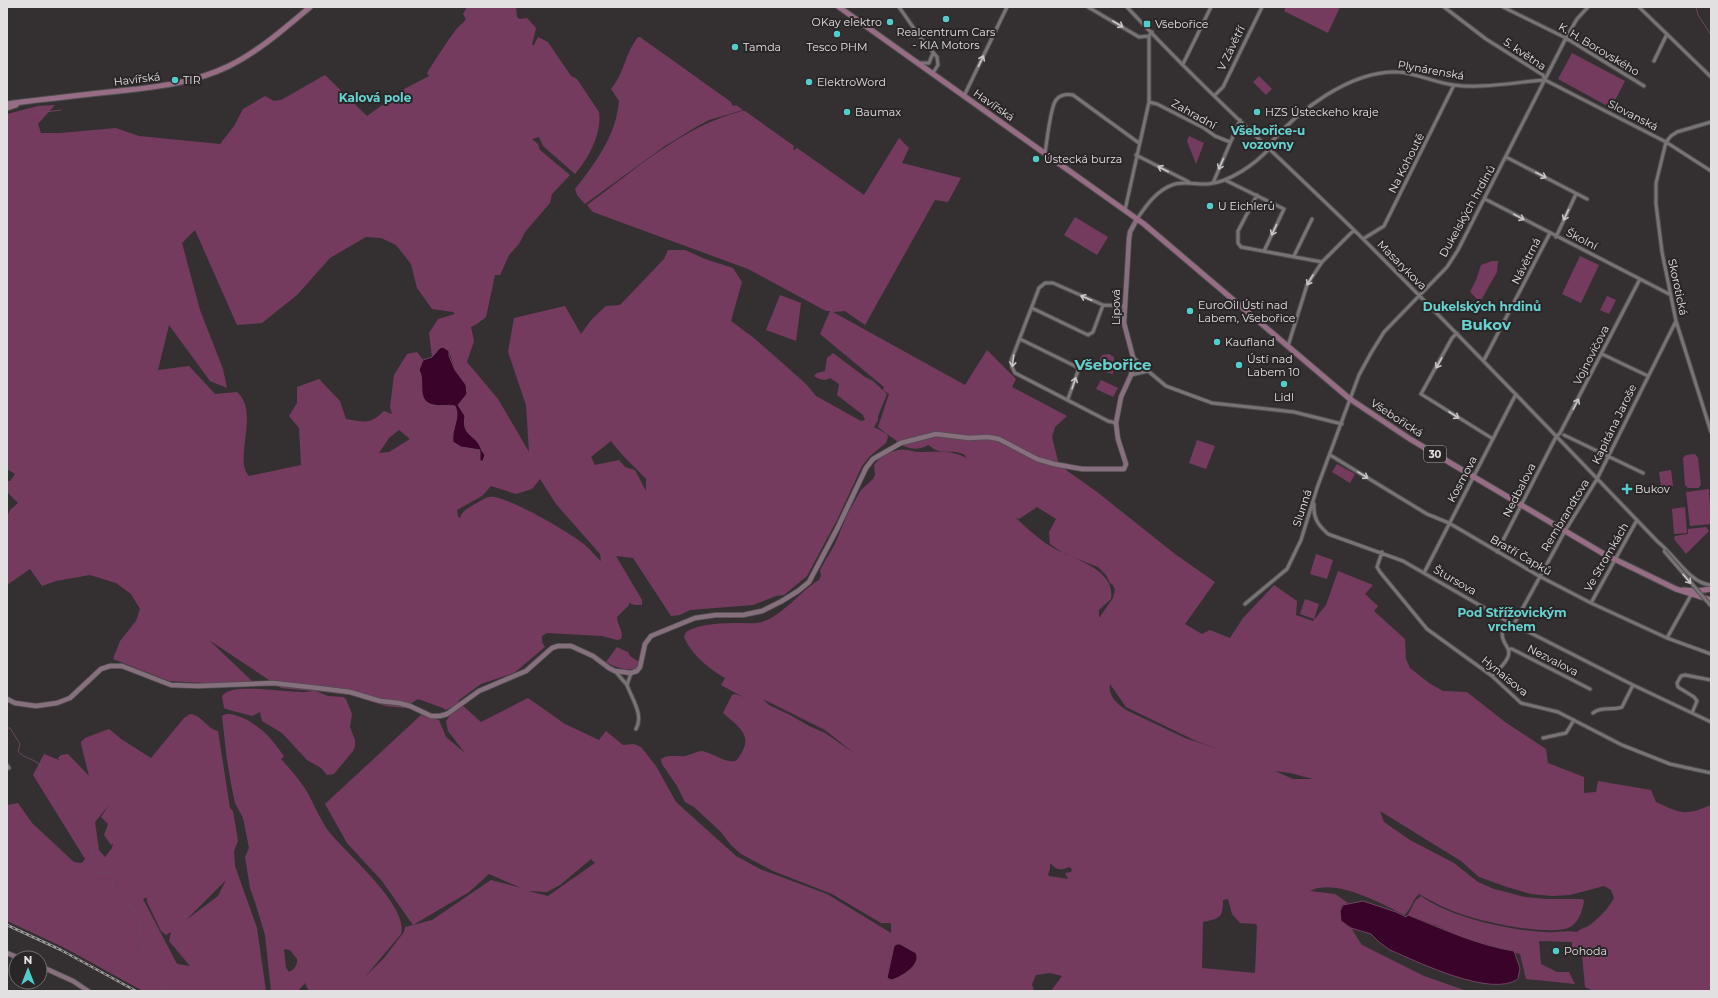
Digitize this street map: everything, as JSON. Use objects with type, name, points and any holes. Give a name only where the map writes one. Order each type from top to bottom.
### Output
[{"type":"main road","name":"Havířská","points":[[7,104],[164,86],[206,76],[229,66],[254,52],[310,7]]},
{"type":"main road","name":"Havířská","points":[[839,7],[1137,219]]},
{"type":"main road","name":"Havířská","points":[[7,108],[41,100]]},
{"type":"main road","name":"Všebořická","points":[[1137,219],[1350,399],[1404,435],[1614,560],[1676,589],[1691,595],[1711,600]]},
{"type":"main road","name":"Všebořická","points":[[1676,589],[1697,591],[1711,589]]},
{"type":"street","points":[[899,7],[937,57],[938,65],[933,73]]},
{"type":"street","points":[[964,96],[1007,7]]},
{"type":"street","points":[[1088,7],[1139,37],[1149,36]]},
{"type":"street","name":"Masarykova","points":[[1127,7],[1484,360],[1658,542],[1711,606]]},
{"type":"street","points":[[1183,64],[1211,7]]},
{"type":"street","name":"V Závětří","points":[[1215,95],[1223,87],[1262,7]]},
{"type":"street","name":"5. května","points":[[1444,7],[1486,39],[1537,71],[1545,80]]},
{"type":"street","name":"K. H. Borovského","points":[[1503,7],[1566,38],[1644,86]]},
{"type":"street","name":"5. května","points":[[1545,80],[1577,19],[1588,7]]},
{"type":"street","points":[[1639,7],[1711,77]]},
{"type":"street","points":[[1125,210],[1149,102],[1149,36],[1152,32]]},
{"type":"street","points":[[1654,61],[1667,34]]},
{"type":"street","points":[[919,63],[929,63],[933,53]]},
{"type":"street","name":"Plynárenská","points":[[1137,219],[1150,201],[1172,184],[1190,182],[1213,183],[1225,180],[1244,169],[1268,148],[1279,132],[1301,113],[1338,89],[1374,74],[1383,72],[1400,72],[1454,85],[1476,85],[1545,80]]},
{"type":"street","name":"Slovanská","points":[[1545,80],[1666,142],[1711,170]]},
{"type":"street","name":"Dukelských hrdinů","points":[[1350,399],[1359,375],[1384,332],[1420,296],[1446,267],[1458,250],[1545,80]]},
{"type":"street","name":"Na Kohoutě","points":[[1363,239],[1384,226],[1454,85]]},
{"type":"street","points":[[1045,153],[1053,106],[1060,96],[1067,94],[1073,95],[1139,143]]},
{"type":"street","name":"Zahradní","points":[[1149,102],[1157,104],[1204,128],[1215,136],[1230,142]]},
{"type":"street","points":[[1213,183],[1240,120]]},
{"type":"street","points":[[1666,142],[1677,132],[1711,122]]},
{"type":"street","name":"Skorotická","points":[[1666,142],[1656,183],[1656,204],[1662,252],[1676,321],[1711,432]]},
{"type":"street","name":"Plynárenská","points":[[1136,155],[1190,182]]},
{"type":"street","points":[[1506,157],[1587,199]]},
{"type":"street","points":[[1225,180],[1284,209],[1264,251]]},
{"type":"street","points":[[1556,237],[1576,194]]},
{"type":"street","points":[[1257,195],[1238,231],[1238,243],[1241,247],[1322,262]]},
{"type":"street","name":"Školní","points":[[1485,199],[1556,237],[1671,295]]},
{"type":"street","name":"Lipová","points":[[631,673],[637,671],[640,667],[645,644],[651,636],[696,618],[716,615],[743,615],[762,611],[798,591],[809,582],[837,529],[866,468],[873,459],[901,443],[936,434],[969,438],[988,437],[999,439],[1045,462],[1075,468],[1122,469],[1126,464],[1118,440],[1116,423],[1121,397],[1133,369],[1133,357],[1125,329],[1124,306],[1130,232],[1137,219]]},
{"type":"street","points":[[1294,256],[1312,219]]},
{"type":"street","points":[[1288,346],[1307,286],[1322,262],[1354,230]]},
{"type":"street","name":"Návětrná","points":[[1484,360],[1550,233]]},
{"type":"street","name":"Vojnovičova","points":[[1556,437],[1560,433],[1602,354],[1640,279]]},
{"type":"street","points":[[1116,423],[1108,421],[1016,373],[1012,367],[1011,361],[1039,288],[1045,283],[1049,282],[1104,305],[1124,306]]},
{"type":"street","points":[[1032,308],[1088,335],[1093,332],[1104,305]]},
{"type":"street","name":"Kapitána Jaroše","points":[[1597,479],[1676,321]]},
{"type":"street","points":[[1457,333],[1452,338],[1421,394],[1493,439]]},
{"type":"street","points":[[1020,339],[1079,368],[1068,399]]},
{"type":"street","name":"Kapitána Jaroše","points":[[1602,354],[1648,376]]},
{"type":"street","points":[[1133,357],[1166,386],[1212,403],[1294,412],[1342,424]]},
{"type":"street","points":[[1131,375],[1148,371]]},
{"type":"street","name":"Kosmova","points":[[1424,573],[1516,394]]},
{"type":"street","name":"Slunná","points":[[1245,604],[1287,569],[1315,500],[1350,399]]},
{"type":"street","points":[[1564,435],[1644,473]]},
{"type":"street","name":"Nedbalova","points":[[1497,552],[1556,437]]},
{"type":"street","name":"Bratří Čapků","points":[[1330,455],[1427,514],[1449,523],[1497,552],[1591,603],[1667,638],[1711,654]]},
{"type":"street","name":"Rembrandtova","points":[[1514,624],[1565,530],[1597,479]]},
{"type":"street","name":"Štursova","points":[[1315,500],[1314,517],[1328,534],[1382,552],[1403,561],[1507,621],[1633,685],[1711,722]]},
{"type":"street","name":"Ve Stromkách","points":[[1591,603],[1637,520]]},
{"type":"street","name":"Masarykova","points":[[1658,542],[1667,548],[1696,581],[1711,585]]},
{"type":"street","name":"Hynaisova","points":[[1382,552],[1377,566],[1419,621],[1427,629],[1492,676],[1522,703],[1558,712],[1622,745],[1670,764],[1711,773]]},
{"type":"street","points":[[1667,638],[1691,595]]},
{"type":"street","points":[[1507,621],[1501,634],[1508,649]]},
{"type":"street","points":[[7,699],[15,703],[36,706],[57,703],[70,698],[101,669],[110,666],[122,666],[171,685],[198,686],[273,684],[318,688],[350,692],[380,701],[399,703],[436,716],[447,714],[479,691],[526,671],[552,648],[558,646],[571,646],[583,650],[615,671],[627,685],[637,709],[640,722],[636,729]]},
{"type":"street","name":"Nezvalova","points":[[1492,676],[1507,660],[1509,655],[1508,649],[1590,689]]},
{"type":"street","points":[[615,671],[631,673],[627,685]]},
{"type":"street","points":[[1692,713],[1697,701],[1694,697],[1678,688],[1677,683],[1681,676],[1685,675],[1711,680]]},
{"type":"street","points":[[1593,713],[1599,709],[1622,707],[1633,685]]},
{"type":"street","points":[[1543,738],[1566,733],[1574,720]]},
{"type":"street","points":[[48,969],[68,978],[88,991]]},
{"type":"shaded area","points":[[467,7],[516,7],[517,17],[519,19],[527,18],[536,28],[532,45],[534,45],[538,37],[548,42],[571,76],[577,79],[599,112],[598,128],[590,153],[575,174],[543,146],[539,137],[532,139],[538,144],[540,150],[570,175],[552,194],[550,203],[525,232],[519,244],[509,255],[500,275],[495,275],[486,317],[471,327],[474,341],[467,362],[498,399],[529,452],[526,405],[508,352],[514,318],[565,306],[581,334],[592,319],[606,306],[620,305],[664,259],[668,250],[685,250],[705,259],[733,268],[742,282],[731,321],[754,338],[805,383],[816,396],[861,421],[865,420],[863,415],[837,395],[839,384],[830,378],[824,380],[814,376],[817,373],[825,371],[827,358],[833,353],[865,377],[873,381],[887,394],[874,427],[887,434],[888,437],[886,443],[870,456],[862,466],[838,518],[807,576],[784,595],[776,596],[753,605],[690,610],[680,615],[671,616],[633,558],[616,556],[642,600],[642,605],[629,603],[629,605],[617,617],[622,633],[621,639],[617,640],[602,636],[547,633],[542,636],[542,642],[545,647],[514,673],[481,684],[459,700],[457,705],[445,710],[418,699],[404,708],[386,706],[349,695],[316,691],[328,696],[343,697],[346,699],[352,714],[350,727],[355,740],[353,751],[334,774],[327,775],[321,768],[307,760],[282,733],[262,721],[260,712],[252,716],[226,709],[224,708],[222,696],[228,691],[238,689],[265,689],[292,692],[312,691],[281,688],[209,640],[253,682],[222,684],[169,681],[113,659],[120,641],[136,621],[140,609],[131,594],[116,583],[90,575],[56,581],[42,586],[30,569],[7,585],[7,517],[10,510],[18,503],[7,492],[7,479],[10,481],[15,474],[8,470],[7,471],[7,114],[38,106],[55,105],[38,124],[41,133],[60,133],[116,128],[139,136],[220,144],[234,126],[243,109],[265,96],[274,101],[281,100],[325,75],[367,116],[406,88],[429,76],[427,73],[456,29],[466,19],[463,14]],"holes":[[[195,230],[237,325],[262,323],[297,295],[330,258],[366,237],[381,238],[396,245],[411,264],[417,288],[432,309],[453,312],[455,314],[438,319],[429,333],[432,357],[440,348],[450,354],[455,370],[466,385],[463,399],[458,405],[467,433],[479,445],[483,454],[485,454],[483,459],[480,460],[480,450],[461,447],[453,440],[458,414],[455,406],[441,406],[429,390],[422,378],[421,366],[423,360],[417,352],[407,354],[394,375],[390,407],[392,414],[384,411],[375,419],[366,421],[346,419],[340,401],[319,379],[297,387],[297,403],[289,416],[299,428],[301,465],[249,476],[245,469],[244,459],[247,423],[246,411],[243,400],[237,392],[215,394],[189,366],[158,370],[169,325],[210,381],[227,388],[223,369],[200,310],[182,243]],[[399,430],[410,439],[389,452],[379,453],[389,438]],[[611,441],[623,456],[646,479],[646,491],[635,470],[625,467],[619,460],[595,465],[591,457]],[[540,479],[556,504],[600,554],[601,561],[584,544],[574,537],[535,514],[508,501],[489,497],[470,507],[462,513],[460,518],[458,517],[457,510],[482,496],[491,486],[516,494],[532,489]]]},
{"type":"shaded area","points":[[1286,7],[1340,7],[1328,33],[1284,11]]},
{"type":"shaded area","points":[[638,37],[731,102],[732,105],[736,105],[743,110],[709,120],[696,127],[665,146],[585,204],[577,195],[575,189],[598,157],[612,131],[619,101],[611,89],[619,77],[630,50]]},
{"type":"shaded area","points":[[1572,53],[1625,81],[1611,108],[1558,79]]},
{"type":"shaded area","points":[[1259,76],[1272,89],[1266,95],[1253,82]]},
{"type":"shaded area","points":[[742,111],[745,111],[794,146],[794,150],[797,148],[864,195],[899,138],[909,148],[902,163],[961,178],[948,202],[935,200],[865,325],[845,311],[833,312],[965,385],[987,350],[1016,379],[1012,387],[1067,416],[1055,427],[1052,437],[1059,465],[1097,492],[1175,554],[1215,582],[1185,624],[1202,634],[1210,630],[1230,638],[1243,618],[1274,585],[1297,601],[1296,615],[1313,621],[1326,605],[1338,571],[1373,585],[1365,594],[1378,606],[1374,611],[1405,639],[1406,659],[1410,668],[1429,683],[1443,691],[1467,692],[1505,722],[1546,749],[1548,763],[1584,777],[1584,793],[1596,792],[1598,781],[1651,790],[1656,802],[1678,811],[1695,811],[1711,805],[1711,991],[1593,991],[1585,987],[1582,955],[1572,955],[1572,942],[1539,941],[1541,964],[1557,972],[1569,972],[1575,984],[1526,979],[1520,954],[1461,937],[1408,915],[1415,901],[1421,896],[1433,904],[1447,910],[1481,922],[1498,926],[1532,931],[1577,932],[1597,919],[1607,909],[1614,898],[1611,890],[1604,886],[1570,895],[1552,896],[1531,894],[1479,877],[1461,861],[1380,811],[1384,822],[1410,840],[1454,863],[1478,882],[1494,889],[1525,897],[1547,899],[1582,899],[1584,901],[1579,918],[1572,926],[1563,929],[1535,930],[1503,925],[1464,915],[1441,906],[1419,894],[1404,915],[1383,904],[1345,890],[1320,888],[1310,891],[1335,894],[1348,903],[1342,905],[1340,911],[1345,925],[1351,928],[1362,945],[1424,976],[1467,991],[1051,991],[1062,976],[1050,973],[1036,975],[1032,984],[1034,991],[309,991],[305,983],[298,991],[271,991],[265,935],[250,888],[245,857],[249,848],[243,818],[235,803],[227,760],[222,716],[226,714],[236,715],[247,720],[263,731],[284,756],[281,759],[306,790],[326,828],[387,895],[396,910],[401,923],[401,934],[364,978],[384,958],[404,932],[405,927],[413,925],[382,881],[347,843],[325,804],[421,715],[439,720],[446,737],[465,753],[448,731],[446,721],[451,714],[463,706],[481,722],[528,698],[565,724],[599,740],[606,731],[623,745],[634,744],[641,747],[656,766],[676,802],[736,856],[760,869],[827,894],[891,933],[891,923],[881,923],[832,894],[773,871],[741,854],[731,845],[720,831],[694,807],[685,802],[677,786],[662,764],[661,759],[670,756],[685,756],[702,751],[728,761],[735,761],[745,746],[744,735],[741,730],[723,713],[732,695],[735,694],[743,697],[721,685],[725,678],[707,666],[696,655],[684,637],[686,632],[713,624],[762,622],[778,614],[805,590],[819,580],[821,576],[820,570],[835,544],[847,515],[861,490],[873,479],[875,475],[874,465],[884,455],[904,449],[917,452],[950,453],[961,455],[966,458],[965,455],[961,453],[943,452],[935,450],[928,445],[916,449],[904,446],[896,442],[897,441],[878,427],[889,394],[883,390],[884,387],[820,334],[830,311],[826,311],[748,269],[593,212],[587,205],[660,150],[700,127],[720,118]],"holes":[[[1037,507],[1056,519],[1049,532],[1050,544],[1063,553],[1041,540],[1015,517],[1019,519]],[[1072,557],[1098,567],[1106,575],[1115,590],[1113,598],[1099,618],[1099,610],[1111,599],[1111,588],[1107,579],[1099,572]],[[1110,684],[1126,707],[1196,741],[1218,749],[1185,738],[1126,710],[1116,702],[1110,692]],[[763,699],[825,730],[854,753],[825,733],[769,705]],[[1275,771],[1313,779],[1293,779]],[[591,859],[595,863],[548,896],[528,891],[547,892],[560,885]],[[1050,863],[1059,869],[1069,867],[1072,869],[1071,872],[1065,873],[1068,879],[1049,876]],[[489,874],[521,888],[491,880],[432,920],[413,925],[469,892]],[[1228,899],[1232,914],[1240,923],[1256,924],[1255,973],[1202,968],[1203,922],[1217,918],[1221,914],[1223,900]],[[900,944],[916,953],[917,958],[916,962],[909,970],[900,977],[891,980],[888,971],[894,946]],[[284,949],[290,950],[297,959],[294,969],[289,972],[286,968]]]},
{"type":"shaded area","points":[[1189,136],[1204,143],[1196,164],[1187,141]]},
{"type":"shaded area","points":[[1075,217],[1108,237],[1097,255],[1064,235]]},
{"type":"shaded area","points":[[1580,256],[1599,265],[1581,303],[1562,294]]},
{"type":"shaded area","points":[[1492,261],[1498,261],[1497,272],[1480,302],[1470,292],[1481,265]]},
{"type":"shaded area","points":[[780,295],[801,303],[796,341],[766,330]]},
{"type":"shaded area","points":[[1607,296],[1616,300],[1609,314],[1600,310]]},
{"type":"shaded area","points":[[443,347],[449,351],[449,356],[455,370],[466,385],[467,394],[458,405],[465,416],[464,422],[466,430],[476,440],[485,455],[483,461],[480,461],[480,450],[461,447],[453,442],[453,432],[457,414],[455,406],[433,405],[424,399],[422,380],[419,370],[423,360],[432,357],[440,348]]},
{"type":"shaded area","points":[[1109,354],[1114,357],[1113,374],[1105,372],[1100,367],[1100,359],[1102,355]]},
{"type":"shaded area","points":[[1101,380],[1118,388],[1113,397],[1096,389]]},
{"type":"shaded area","points":[[1197,440],[1215,446],[1206,469],[1189,463]]},
{"type":"shaded area","points":[[1695,454],[1698,458],[1701,485],[1698,488],[1688,488],[1685,485],[1683,458],[1686,455]]},
{"type":"shaded area","points":[[1337,464],[1355,474],[1350,483],[1332,472]]},
{"type":"shaded area","points":[[1671,470],[1673,486],[1661,487],[1659,472]]},
{"type":"shaded area","points":[[1709,489],[1711,524],[1690,526],[1686,492]]},
{"type":"shaded area","points":[[1685,507],[1687,533],[1674,534],[1672,509]]},
{"type":"shaded area","points":[[1706,527],[1709,531],[1686,554],[1674,539],[1675,536],[1688,534],[1688,529]]},
{"type":"shaded area","points":[[1316,554],[1333,560],[1327,579],[1310,574]]},
{"type":"shaded area","points":[[1305,599],[1319,604],[1314,619],[1300,614]]},
{"type":"shaded area","points":[[617,647],[628,652],[630,656],[639,662],[636,669],[620,668],[606,662]]},
{"type":"shaded area","points":[[190,714],[194,715],[214,730],[218,731],[230,808],[233,811],[238,841],[234,851],[235,866],[257,928],[266,991],[143,991],[63,947],[7,921],[8,805],[18,803],[32,823],[74,862],[82,863],[85,859],[33,775],[44,754],[59,760],[58,758],[61,755],[68,754],[89,776],[81,744],[85,738],[109,729],[121,739],[151,758],[184,718]],"holes":[[[109,805],[101,817],[108,824],[104,835],[111,845],[113,843],[112,848],[105,857],[99,850],[95,822]],[[226,880],[218,896],[186,920]],[[147,898],[147,902],[161,931],[166,935],[171,932],[169,941],[190,966],[177,964],[143,899]]]},
{"type":"shaded area","points":[[1363,901],[1406,917],[1408,915],[1473,941],[1514,951],[1520,968],[1518,979],[1506,984],[1491,984],[1473,981],[1454,976],[1390,950],[1371,934],[1351,928],[1341,921],[1340,911],[1343,905]]},
{"type":"shaded area","points":[[900,944],[916,953],[917,958],[916,962],[909,970],[900,977],[891,980],[887,978],[894,946]]},
{"type":"waterway","points":[[1696,7],[1698,15],[1711,35]]},
{"type":"waterway","points":[[7,121],[31,114],[61,110]]},
{"type":"waterway","points":[[7,728],[10,728],[20,744],[18,751],[25,757],[35,761],[41,766],[39,776],[43,782],[51,785],[51,798],[67,816],[77,823],[79,833],[90,847],[94,865],[99,873],[109,872],[114,878],[112,884],[126,904],[133,905],[136,917],[142,922],[139,936],[143,943],[141,951],[161,975],[167,991]]},
{"type":"railway","points":[[7,925],[61,950],[136,991]]},
{"type":"place","name":"Realcentrum Cars - KIA Motors","points":[[946,19]]},
{"type":"place","name":"OKay elektro","points":[[890,22]]},
{"type":"place","name":"Všebořice","points":[[1147,24]]},
{"type":"place","name":"Tesco PHM","points":[[837,34]]},
{"type":"place","name":"Tamda","points":[[735,47]]},
{"type":"place","name":"TIR","points":[[175,80]]},
{"type":"place","name":"ElektroWord","points":[[809,82]]},
{"type":"place","name":"Baumax","points":[[847,112]]},
{"type":"place","name":"HZS Ústeckeho kraje","points":[[1257,112]]},
{"type":"place","name":"Ústecká burza","points":[[1036,159]]},
{"type":"place","name":"U Eichlerů","points":[[1210,206]]},
{"type":"place","name":"EuroOil Ústí nad Labem, Všebořice","points":[[1190,311]]},
{"type":"place","name":"Kaufland","points":[[1217,342]]},
{"type":"place","name":"Ústí nad Labem 10","points":[[1239,365]]},
{"type":"place","name":"Lidl","points":[[1284,384]]},
{"type":"place","name":"Bukov","points":[[1627,489]]},
{"type":"place","name":"Pohoda","points":[[1556,951]]},
{"type":"district","name":"Kalová pole","points":[[375,97]]},
{"type":"district","name":"Všebořice-u vozovny","points":[[1268,137]]},
{"type":"district","name":"Dukelských hrdinů","points":[[1482,306]]},
{"type":"district","name":"Bukov","points":[[1486,324]]},
{"type":"district","name":"Všebořice","points":[[1113,364]]},
{"type":"district","name":"Pod Střížovickým vrchem","points":[[1512,619]]}]
